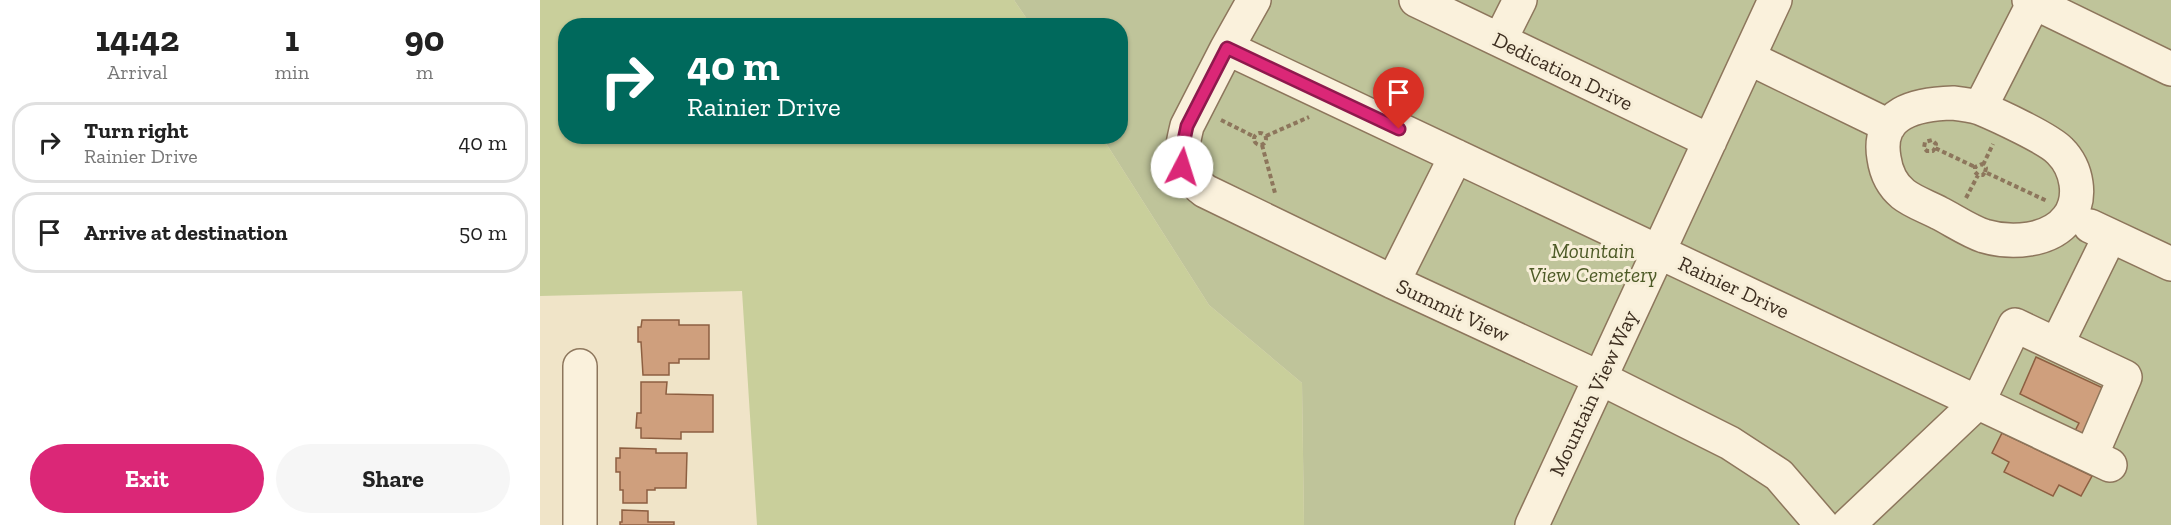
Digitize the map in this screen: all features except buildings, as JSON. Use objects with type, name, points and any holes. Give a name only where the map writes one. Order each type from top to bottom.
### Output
[{"type":"street","points":[[1196,108],[1254,0]]},
{"type":"street","name":"Dedication Drive","points":[[1416,0],[1710,141]]},
{"type":"street","points":[[1500,40],[1520,0]]},
{"type":"street","name":"Mountain View Way","points":[[1532,525],[1775,0]]},
{"type":"street","points":[[1980,108],[2031,1],[2171,69]]},
{"type":"street","name":"Rainier Drive","points":[[1227,48],[2101,461],[2125,376],[2056,344]]},
{"type":"street","points":[[1749,58],[1889,126]]},
{"type":"street","points":[[1953,103],[1980,108],[2050,143],[2066,157],[2073,169],[2077,194],[2071,214],[2053,231],[2037,238],[2001,240],[1982,235],[1903,194],[1892,181],[1886,169],[1882,145],[1889,126],[1907,111],[1921,105],[1953,103]]},
{"type":"street","name":"Summit View","points":[[1196,108],[1185,133],[1182,167],[1190,179],[1205,191],[1393,282],[1600,378],[1730,443],[1779,475],[1822,525]]},
{"type":"street","points":[[1393,282],[1456,156]]},
{"type":"street","points":[[2071,214],[2110,236],[2171,264]]},
{"type":"street","points":[[1848,525],[1978,402],[2014,325],[2056,344],[2110,236]]},
{"type":"street","points":[[580,366],[580,525]]},
{"type":"path","points":[[1255,137],[1259,133],[1266,136],[1341,102]]},
{"type":"path","points":[[1196,108],[1255,137],[1257,144],[1262,145]]},
{"type":"path","points":[[1266,136],[1262,145],[1284,229]]},
{"type":"path","points":[[1935,148],[1975,167],[1982,164],[1986,168],[1985,172]]},
{"type":"path","points":[[1975,167],[1978,175],[1985,172]]},
{"type":"path","points":[[1985,172],[2071,214]]},
{"type":"green space","points":[[540,0],[1014,0],[1026,18],[558,18],[558,144],[1106,144],[1209,305],[1302,383],[1304,525],[757,525],[742,291],[540,296]]},
{"type":"green space","name":"Mountain View Cemetery","points":[[1014,0],[2171,0],[2171,525],[1304,525],[1302,383],[1209,305],[1106,144],[1128,144],[1128,18],[1026,18]]},
{"type":"route","points":[[1182,167],[1187,126],[1227,48],[1399,129]]}]
